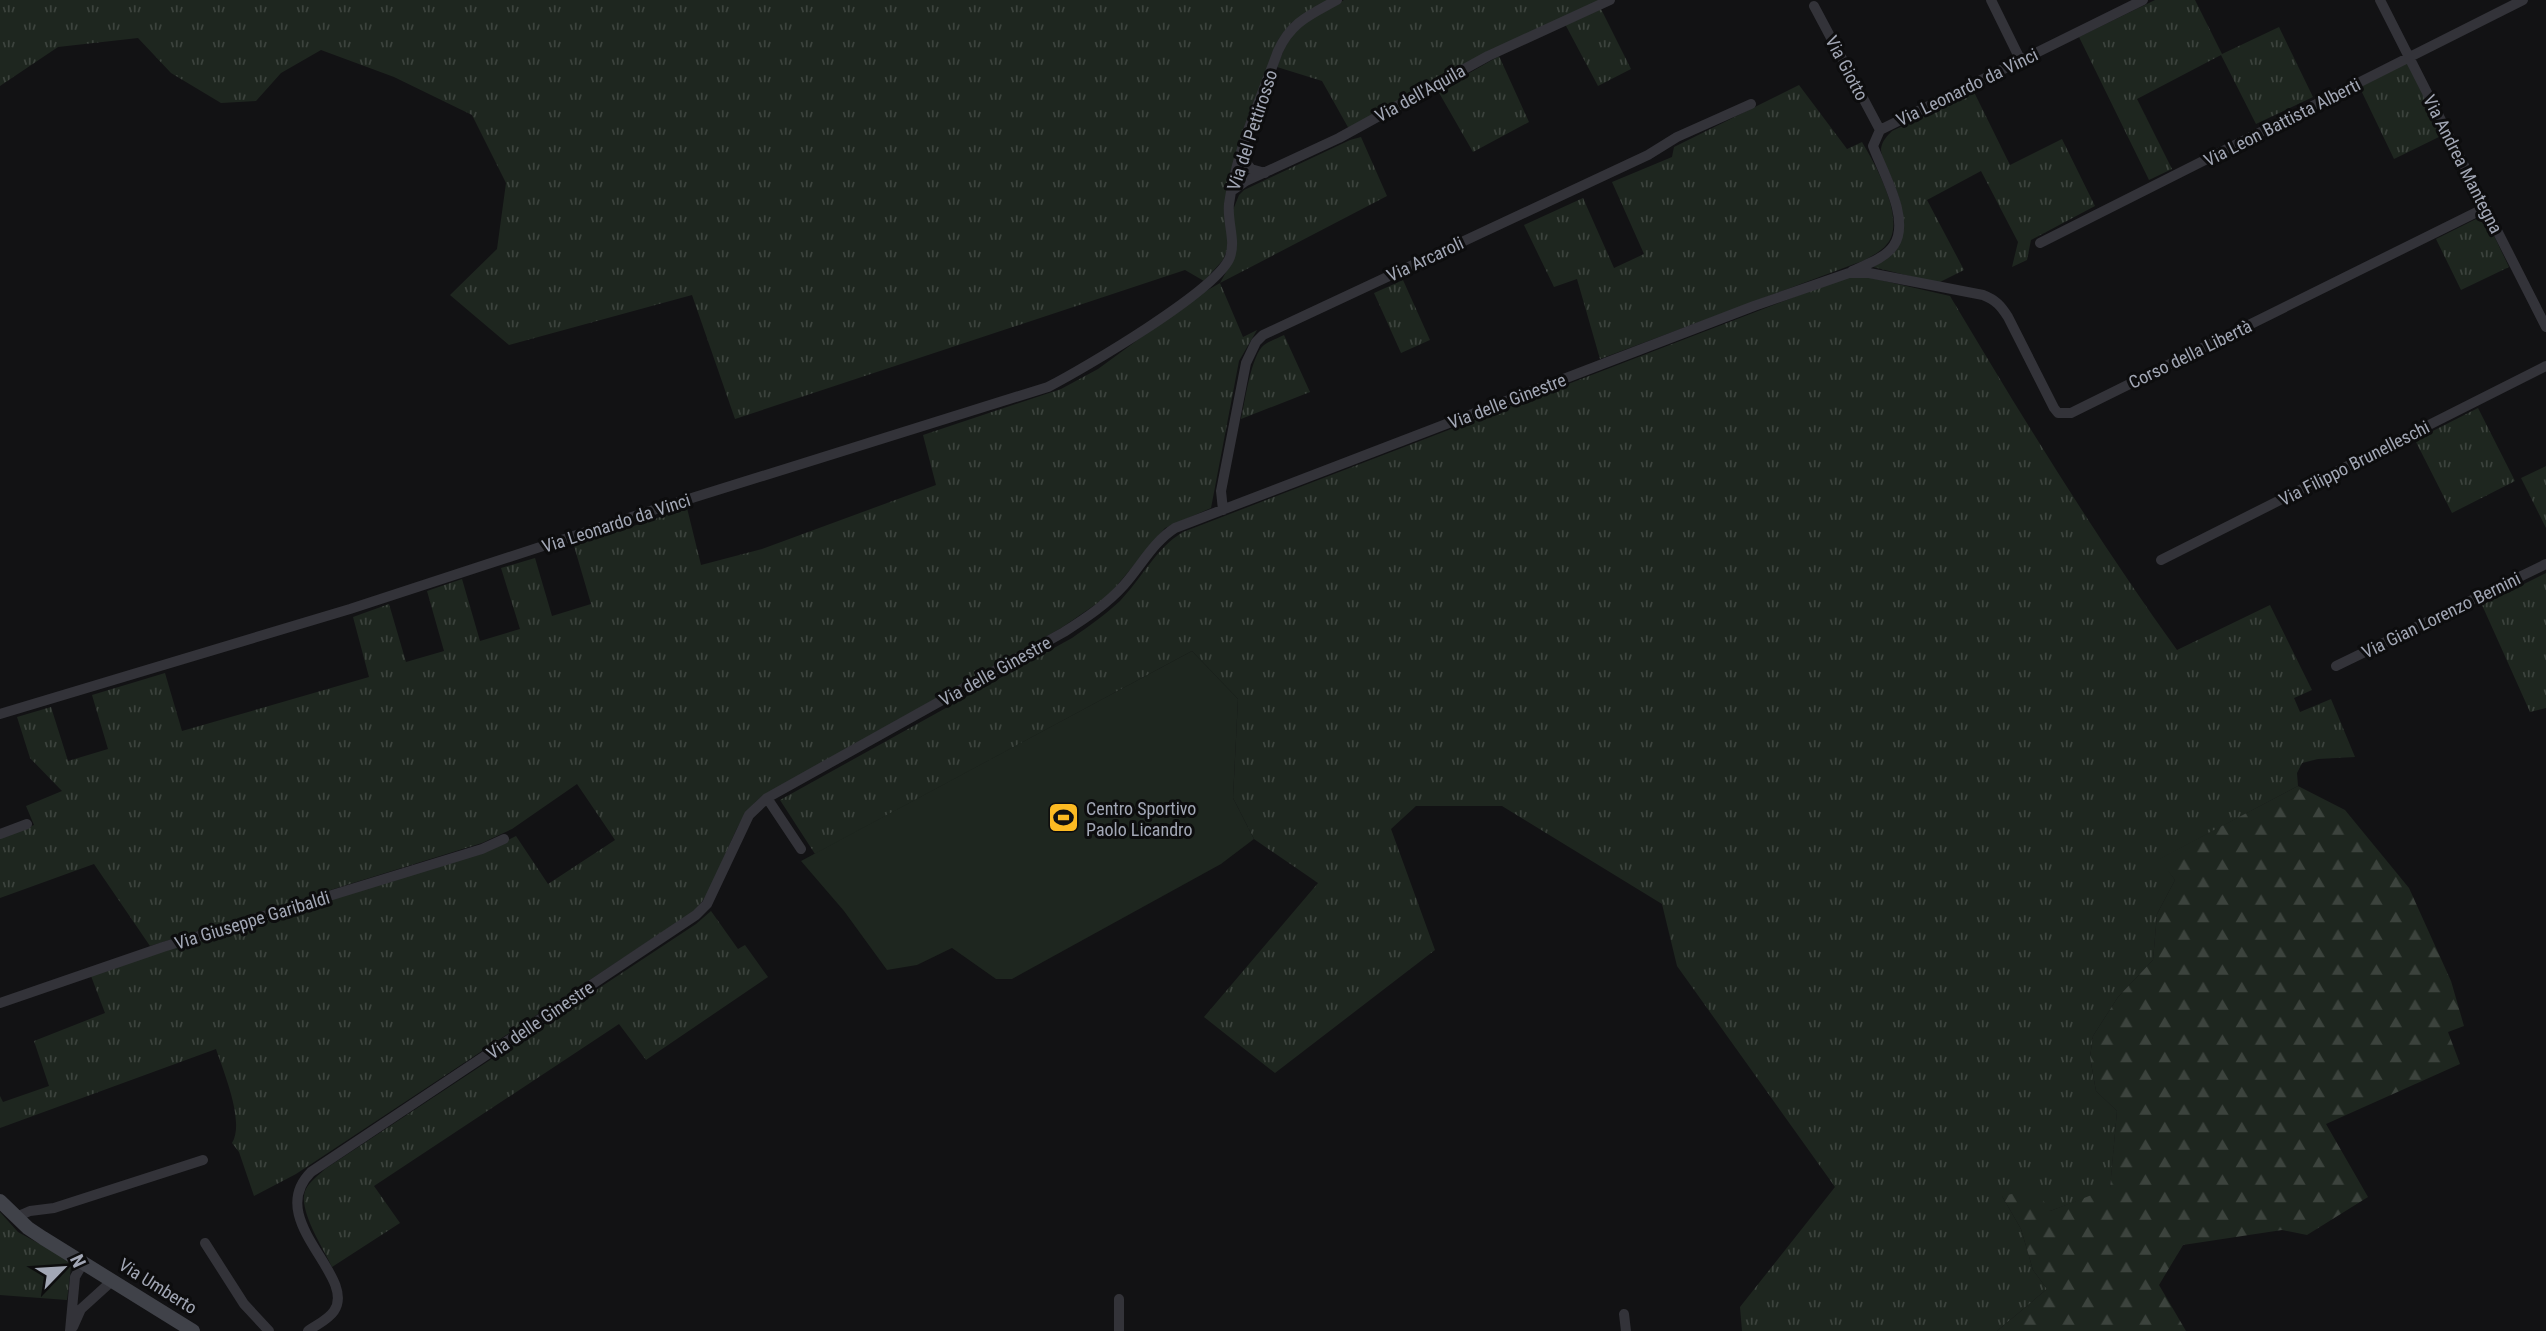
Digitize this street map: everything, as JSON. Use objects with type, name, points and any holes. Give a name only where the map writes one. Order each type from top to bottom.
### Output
[{"type":"main road","name":"Via Umberto","points":[[0,1201],[28,1228],[193,1331]]},
{"type":"street","name":"Via del Pettirosso","points":[[1209,282],[1230,258],[1233,241],[1229,216],[1241,156],[1284,36],[1295,24],[1337,0]]},
{"type":"street","name":"Via dell'Aquila","points":[[1233,191],[1246,181],[1339,138],[1488,56],[1610,0]]},
{"type":"street","points":[[1991,0],[2021,61]]},
{"type":"street","name":"Via Leonardo da Vinci","points":[[1849,273],[1881,257],[1894,245],[1899,224],[1894,197],[1873,146],[1880,131],[2143,0]]},
{"type":"street","name":"Via Andrea Mantegna","points":[[2380,0],[2546,327]]},
{"type":"street","name":"Via Leon Battista Alberti","points":[[2040,243],[2523,0]]},
{"type":"street","name":"Via Giotto","points":[[1814,6],[1880,131]]},
{"type":"street","name":"Via Arcaroli","points":[[1223,509],[1221,491],[1246,363],[1256,342],[1263,335],[1751,104]]},
{"type":"street","points":[[1241,156],[1251,169],[1265,173]]},
{"type":"street","name":"Corso della Libertà","points":[[1944,288],[1983,295],[2001,306],[2054,408],[2058,413],[2071,413],[2485,208]]},
{"type":"street","name":"Via delle Ginestre","points":[[308,1331],[334,1312],[337,1303],[333,1283],[298,1212],[297,1191],[311,1172],[696,915],[707,904],[749,815],[767,798],[1064,632],[1110,600],[1165,534],[1223,509],[1754,306],[1849,273],[1869,273],[1944,288]]},
{"type":"street","name":"Via Leonardo da Vinci","points":[[0,714],[350,609],[647,512],[1048,387],[1113,352],[1209,282]]},
{"type":"street","name":"Via Filippo Brunelleschi","points":[[2161,560],[2546,366]]},
{"type":"street","name":"Via Gian Lorenzo Bernini","points":[[2336,666],[2546,564]]},
{"type":"street","points":[[767,798],[801,849]]},
{"type":"street","points":[[0,834],[27,824]]},
{"type":"street","name":"Via Giuseppe Garibaldi","points":[[0,1003],[163,947],[482,849],[504,839]]},
{"type":"street","points":[[16,1217],[30,1211],[54,1208],[203,1160]]},
{"type":"street","points":[[28,1228],[36,1219],[54,1208]]},
{"type":"street","points":[[205,1243],[244,1304],[269,1331]]},
{"type":"street","points":[[71,1331],[75,1277],[83,1263]]},
{"type":"street","points":[[71,1331],[81,1309],[113,1280]]},
{"type":"street","points":[[1119,1298],[1119,1331]]},
{"type":"street","points":[[1624,1314],[1626,1331]]},
{"type":"green space","points":[[0,0],[1331,0],[1291,23],[1278,40],[1229,184],[1227,250],[1223,260],[1204,281],[1185,270],[735,419],[692,295],[509,345],[450,295],[497,249],[506,183],[472,115],[394,77],[321,50],[281,73],[256,101],[221,103],[171,73],[138,38],[58,47],[0,86]]},
{"type":"green space","points":[[1344,0],[1600,0],[1349,129],[1322,81],[1277,67],[1289,41],[1302,25]]},
{"type":"green space","points":[[2155,0],[2195,0],[2222,54],[2279,27],[2313,97],[2256,124],[2221,55],[2137,99],[2172,169],[2149,180],[2079,37]]},
{"type":"green space","points":[[1601,9],[1631,69],[1598,86],[1565,24]]},
{"type":"green space","points":[[1499,56],[1529,122],[1473,152],[1438,91]]},
{"type":"green space","points":[[2407,62],[2443,135],[2394,159],[2359,86]]},
{"type":"green space","points":[[1799,85],[1847,149],[1862,142],[1868,152],[1891,207],[1892,234],[1887,244],[1865,260],[1600,359],[1577,279],[1554,287],[1524,225],[1583,198],[1614,268],[1644,254],[1612,182],[1672,157],[1674,147]]},
{"type":"green space","points":[[1974,92],[2010,165],[2062,139],[2095,206],[2031,240],[2027,260],[2012,267],[2018,242],[1981,171],[1927,200],[1964,270],[1938,283],[1873,267],[1896,248],[1903,226],[1900,201],[1882,155],[1884,141],[1892,131]]},
{"type":"green space","points":[[1361,137],[1387,196],[1220,283],[1235,256],[1233,210],[1239,195],[1244,190]]},
{"type":"green space","points":[[2484,215],[2509,267],[2461,290],[2436,239]]},
{"type":"green space","points":[[1867,277],[1950,296],[2060,476],[2177,650],[2270,605],[2312,690],[2294,698],[2300,712],[2331,699],[2355,757],[2318,759],[2302,763],[2297,773],[2298,786],[2160,859],[2175,880],[2157,914],[2153,960],[2118,997],[2093,1036],[2090,1057],[2096,1091],[2117,1111],[2110,1189],[2050,1211],[2002,1196],[2021,1229],[2033,1270],[2047,1289],[1997,1331],[1742,1331],[1740,1307],[1835,1187],[1677,966],[1662,904],[1502,806],[1416,806],[1391,829],[1435,950],[1275,1073],[1204,1017],[1318,883],[1254,839],[1233,798],[1238,699],[1192,651],[815,854],[780,800],[1072,638],[1120,601],[1165,546],[1183,532],[1844,278]]},
{"type":"green space","points":[[1403,280],[1430,340],[1401,353],[1374,293]]},
{"type":"green space","points":[[1220,283],[1243,337],[1257,330],[1239,361],[1211,508],[1165,528],[1108,596],[1061,628],[762,796],[741,822],[713,884],[694,911],[296,1174],[254,1196],[239,1152],[232,1143],[236,1123],[235,1110],[216,1049],[0,1128],[0,1096],[3,1102],[49,1086],[34,1041],[105,1013],[91,976],[153,954],[483,853],[516,836],[548,884],[615,840],[577,784],[512,829],[482,843],[150,946],[94,864],[0,898],[0,838],[34,825],[26,806],[62,791],[30,758],[17,717],[51,707],[68,761],[108,749],[92,695],[165,673],[182,731],[369,677],[353,617],[389,604],[406,662],[444,651],[427,591],[462,579],[480,641],[520,629],[501,568],[535,558],[552,616],[591,604],[574,546],[687,508],[701,565],[762,549],[936,485],[923,435],[1061,389],[1098,369],[1199,295]]},
{"type":"green space","points":[[1284,335],[1310,392],[1241,419],[1252,368],[1259,350]]},
{"type":"green space","points":[[2478,408],[2515,481],[2452,513],[2415,440]]},
{"type":"green space","points":[[2546,466],[2546,528],[2521,478]]},
{"type":"green space","points":[[2546,573],[2546,708],[2530,712],[2482,605]]},
{"type":"green space","name":"Centro Sportivo Paolo Licandro","points":[[1192,651],[1238,699],[1233,798],[1254,839],[1221,864],[1012,979],[996,979],[952,948],[917,965],[887,970],[844,911],[801,861]]},
{"type":"green space","points":[[2298,786],[2345,810],[2409,888],[2451,981],[2464,1026],[2448,1032],[2460,1064],[2326,1124],[2368,1197],[2307,1235],[2282,1230],[2183,1245],[2159,1285],[2186,1331],[1997,1331],[2047,1289],[2033,1270],[2021,1229],[2002,1196],[2036,1189],[2050,1211],[2110,1188],[2117,1111],[2096,1091],[2090,1057],[2093,1036],[2118,997],[2153,960],[2157,914],[2175,880],[2159,859]]},
{"type":"green space","points":[[711,911],[738,949],[745,945],[768,977],[646,1060],[619,1024],[374,1186],[400,1223],[332,1267],[312,1228],[305,1207],[306,1189],[315,1178],[696,924]]},
{"type":"green space","points":[[0,1212],[18,1232],[67,1259],[71,1267],[67,1300],[0,1295]]},
{"type":"place","name":"Centro Sportivo Paolo Licandro","points":[[1063,818]]}]
